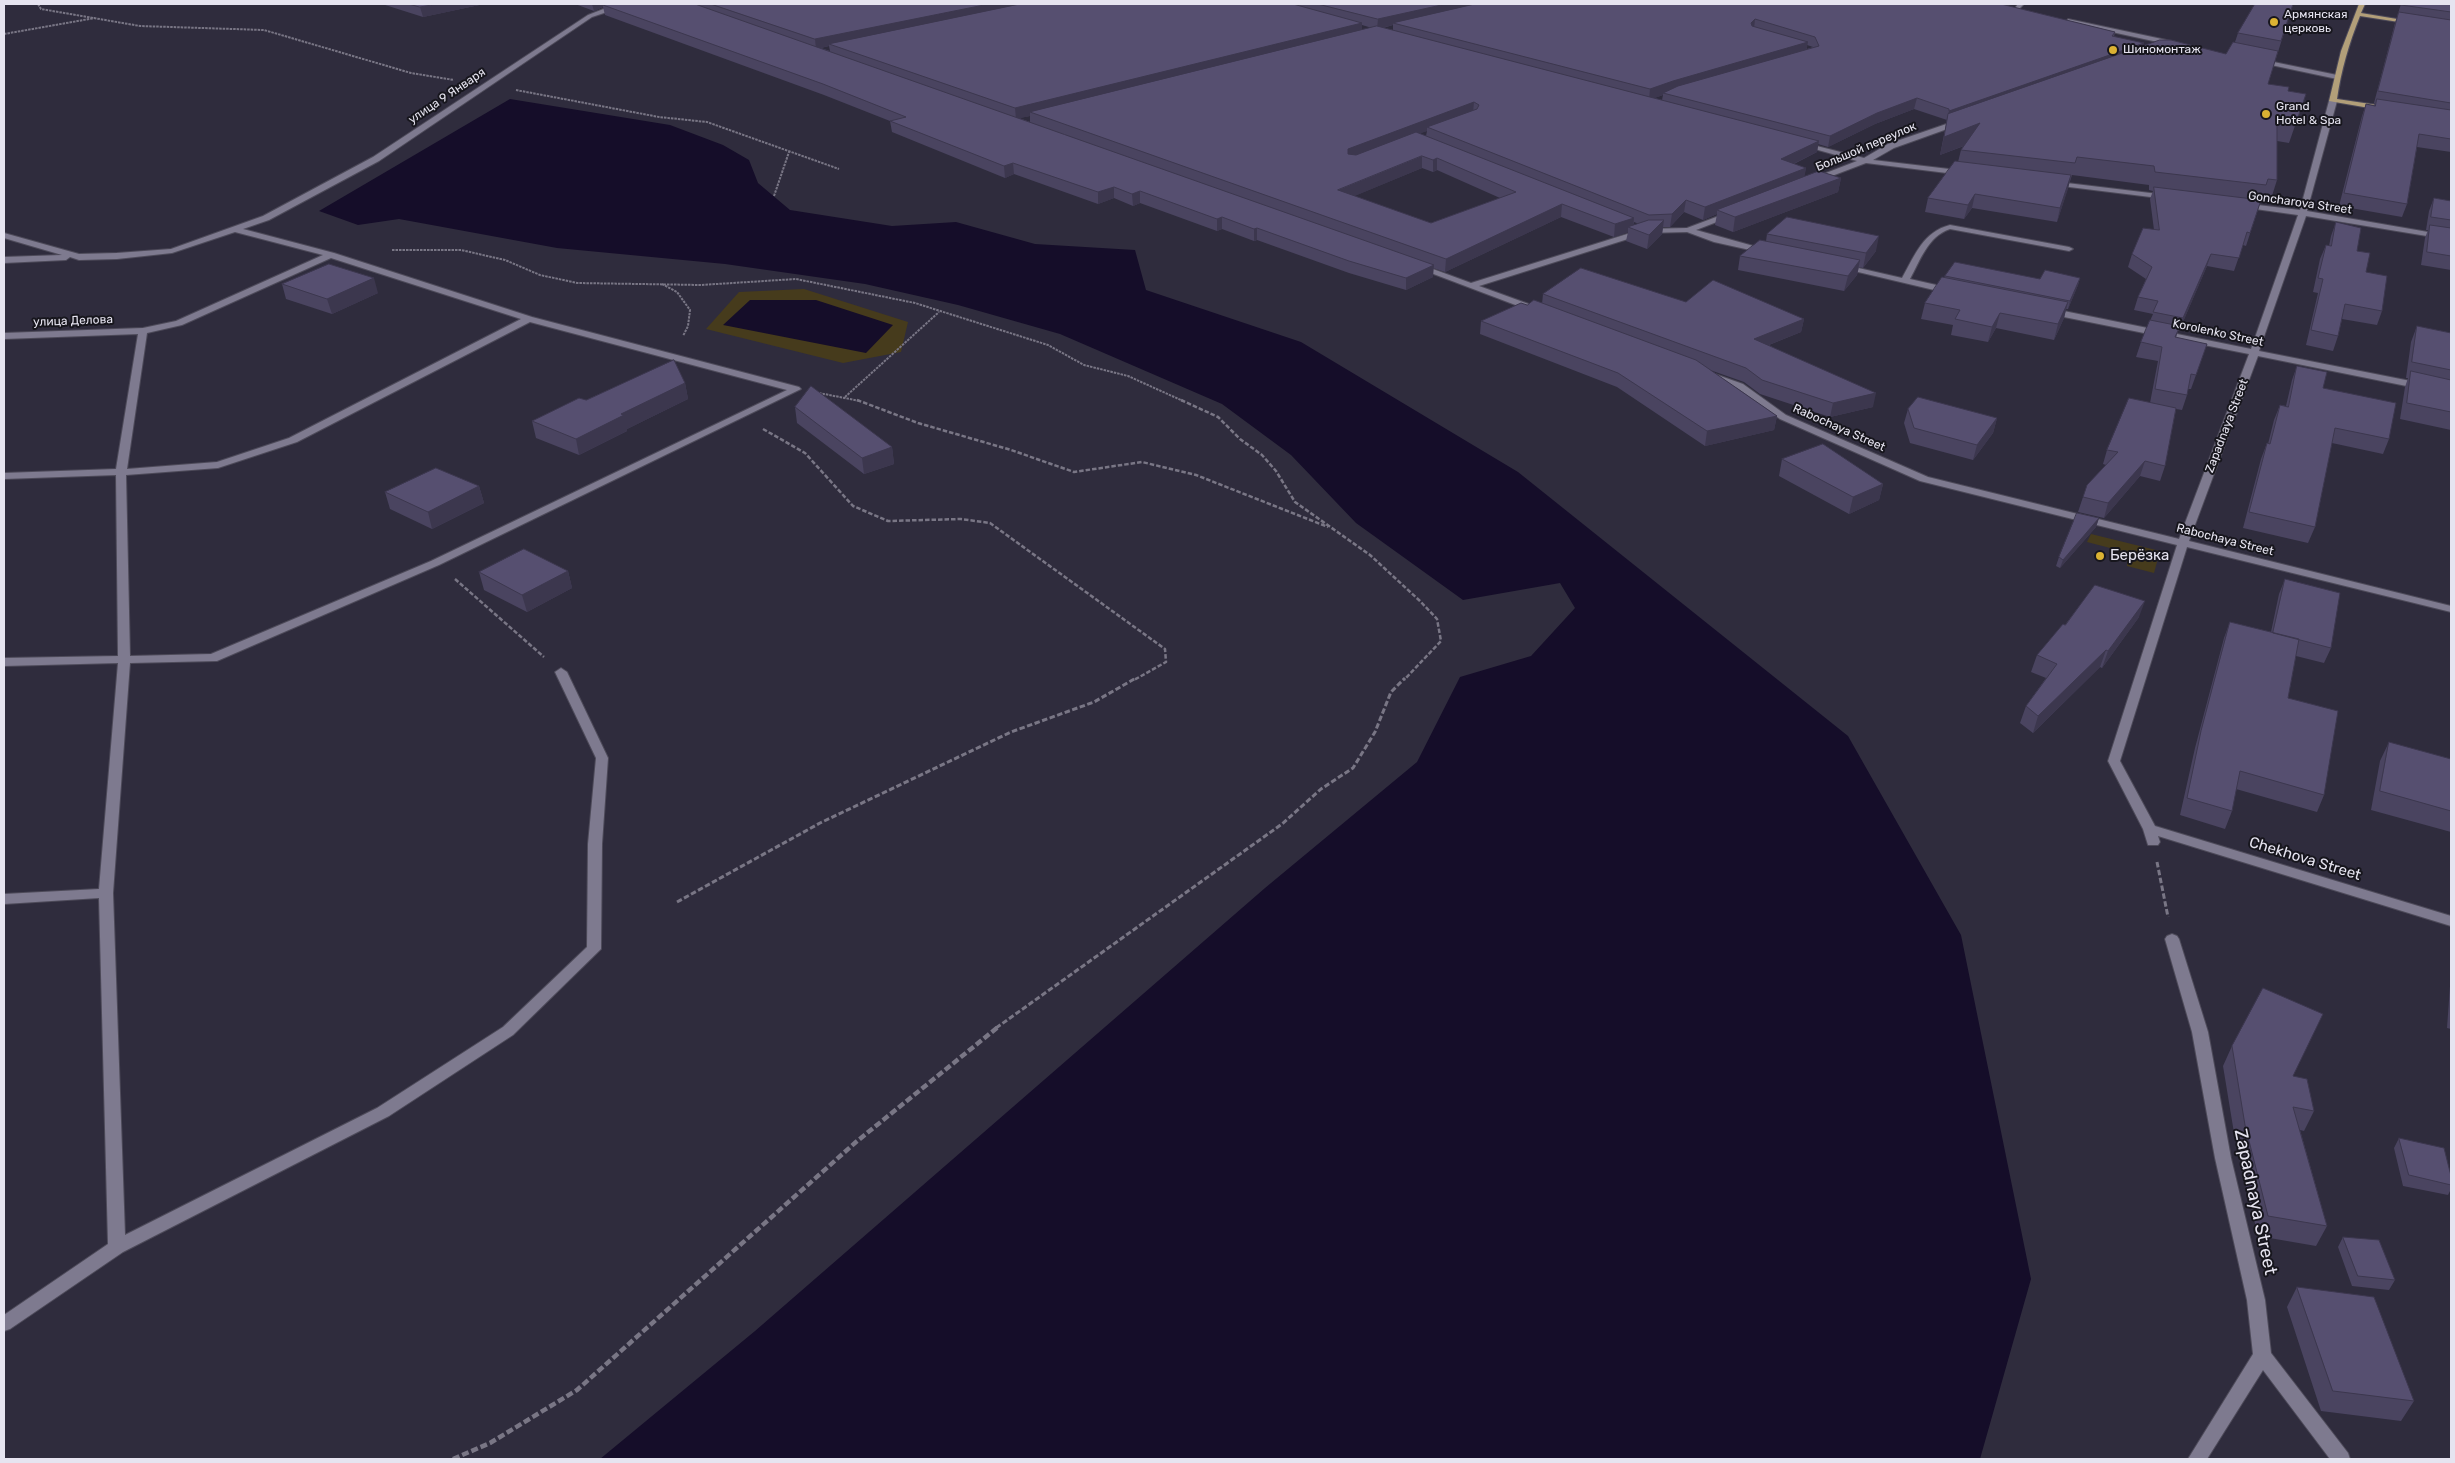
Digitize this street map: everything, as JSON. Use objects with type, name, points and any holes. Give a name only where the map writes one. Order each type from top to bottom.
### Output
[{"type":"main road","name":"Zapadnaya Street","points":[[2333,101],[2336,77],[2362,4]]},
{"type":"main road","points":[[2357,14],[2423,24]]},
{"type":"main road","points":[[2333,101],[2392,110]]},
{"type":"street","name":"улица 9 Января","points":[[78,256],[117,256],[172,251],[266,218],[376,159],[484,85],[590,16],[606,10],[644,4]]},
{"type":"street","points":[[2015,10],[2021,4]]},
{"type":"street","points":[[2007,9],[2024,12]]},
{"type":"street","points":[[2060,20],[2187,46]]},
{"type":"street","points":[[2159,51],[2178,44]]},
{"type":"street","points":[[2253,60],[2336,77]]},
{"type":"street","name":"Zapadnaya Street","points":[[2151,835],[2114,761],[2183,543],[2254,353],[2303,213],[2333,101]]},
{"type":"street","name":"Большой переулок","points":[[1807,183],[1865,161],[1891,146],[1965,120]]},
{"type":"street","points":[[1791,141],[1865,161],[1976,174]]},
{"type":"street","points":[[2045,183],[2174,198]]},
{"type":"street","name":"Goncharova Street","points":[[2234,205],[2303,213],[2451,238]]},
{"type":"street","points":[[1688,230],[1743,208]]},
{"type":"street","points":[[1628,224],[1646,231]]},
{"type":"street","points":[[1905,281],[1932,234],[1940,228],[1950,227],[2069,249]]},
{"type":"street","points":[[235,229],[331,254],[529,319],[796,389]]},
{"type":"street","points":[[1471,286],[1646,231],[1688,230],[1717,240],[1779,254]]},
{"type":"street","points":[[4,235],[78,256]]},
{"type":"street","name":"улица Делова","points":[[4,336],[143,331],[180,323],[331,254]]},
{"type":"street","points":[[4,260],[78,256]]},
{"type":"street","points":[[1415,266],[1545,313]]},
{"type":"street","points":[[1834,266],[1962,293]]},
{"type":"street","name":"Korolenko Street","points":[[2038,309],[2451,392]]},
{"type":"street","points":[[4,476],[122,472],[218,465],[293,440],[529,319]]},
{"type":"street","points":[[117,1247],[106,893],[124,659],[122,472],[143,331]]},
{"type":"street","name":"Rabochaya Street","points":[[1703,372],[1740,386],[1783,417],[1924,479],[2451,609]]},
{"type":"street","points":[[4,662],[213,658],[435,563],[796,389]]},
{"type":"street","points":[[4,1324],[117,1247],[383,1112],[508,1031],[594,949],[595,844],[602,758],[561,672]]},
{"type":"street","name":"Chekhova Street","points":[[2151,835],[2451,921]]},
{"type":"street","points":[[4,899],[106,893]]},
{"type":"street","name":"Zapadnaya Street","points":[[2172,939],[2200,1032],[2223,1158],[2256,1300],[2262,1355]]},
{"type":"street","points":[[2197,1459],[2262,1355],[2341,1459]]},
{"type":"path","points":[[38,4],[41,9],[140,26],[264,30],[411,73],[659,117],[707,122],[839,169]]},
{"type":"path","points":[[4,34],[98,18]]},
{"type":"path","points":[[774,196],[789,152]]},
{"type":"path","points":[[383,250],[461,250],[505,260],[540,275],[577,283],[701,285],[796,278],[915,303],[1048,345],[1084,365],[1145,383],[1218,417],[1240,439],[1262,454],[1295,502],[1370,555],[1420,601],[1437,619],[1441,641],[1423,662],[1391,692],[1375,732],[1353,768],[1321,788],[1282,824],[992,1031],[856,1142],[577,1390],[490,1443],[452,1459]]},
{"type":"path","points":[[662,284],[677,292],[690,310],[688,326],[680,342],[679,358]]},
{"type":"path","points":[[844,397],[939,312]]},
{"type":"path","points":[[796,389],[844,397],[918,423],[1012,450],[1074,472],[1142,462],[1196,475],[1337,531]]},
{"type":"path","points":[[677,902],[820,823],[1010,732],[1094,702],[1166,662],[1165,649],[990,523],[961,519],[888,521],[853,506],[806,454],[740,415]]},
{"type":"path","points":[[435,563],[470,590],[561,672]]},
{"type":"path","points":[[2151,835],[2172,939]]},
{"type":"shaded area","points":[[510,99],[670,125],[723,145],[749,160],[758,183],[790,210],[892,226],[956,222],[1035,244],[1135,250],[1146,290],[1301,342],[1518,472],[1848,736],[1961,935],[2031,1279],[1980,1459],[600,1459],[755,1331],[1265,888],[1417,762],[1460,677],[1531,656],[1575,608],[1560,583],[1463,600],[1356,523],[1291,455],[1222,404],[1060,334],[958,305],[865,284],[725,264],[557,248],[399,219],[358,225],[319,211]]},
{"type":"shaded area","points":[[804,289],[908,322],[901,352],[843,363],[706,329],[739,292]]},
{"type":"shaded area","points":[[750,300],[816,300],[893,325],[866,353],[723,325]]},
{"type":"shaded area","points":[[2091,534],[2160,551],[2154,573],[2127,566],[2127,560],[2114,549],[2087,542]]},
{"type":"building","points":[[409,4],[437,4],[420,7]]},
{"type":"building","points":[[695,4],[1434,265],[1406,278],[1349,261],[1222,217],[1217,219],[1140,191],[1132,194],[1114,187],[1098,192],[1013,163],[1004,166],[890,121],[906,117],[823,84],[603,5]]},
{"type":"building","points":[[711,4],[989,4],[815,39]]},
{"type":"building","points":[[1020,4],[1293,4],[1362,23],[1015,108],[829,44]]},
{"type":"building","points":[[1318,4],[1446,4],[1378,19]]},
{"type":"building","points":[[1475,4],[2001,4],[2115,32],[2112,36],[2144,43],[1949,111],[1949,109],[1917,98],[1877,113],[1830,136],[1663,93],[1678,86],[1819,46],[1815,37],[1755,19],[1751,23],[1752,26],[1808,42],[1650,89],[1393,23]]},
{"type":"building","points":[[2255,4],[2293,4],[2281,41],[2238,33]]},
{"type":"building","points":[[2451,4],[2451,12],[2401,5]]},
{"type":"building","points":[[2399,12],[2451,20],[2451,103],[2378,91]]},
{"type":"building","points":[[1377,26],[1819,141],[1781,159],[1806,168],[1705,207],[1686,200],[1672,214],[1649,215],[1427,127],[1477,109],[1479,105],[1474,102],[1348,149],[1348,154],[1356,155],[1416,132],[1634,218],[1615,224],[1562,204],[1446,259],[1030,112]],"holes":[[[1422,156],[1433,160],[1437,158],[1516,192],[1431,223],[1338,190]]]},
{"type":"building","points":[[2160,40],[2171,40],[2226,54],[2233,42],[2278,51],[2268,84],[2289,87],[2288,91],[2306,94],[2295,126],[2277,123],[2277,180],[2268,179],[2266,185],[2155,172],[2154,166],[2077,157],[2075,163],[1961,150],[1980,123],[1944,137],[1948,114]]},
{"type":"building","points":[[2377,99],[2451,110],[2451,139],[2419,134],[2407,204],[2344,193],[2366,104],[2375,106]]},
{"type":"building","points":[[1955,161],[2071,175],[2060,208],[1975,194],[1968,205],[1928,198]]},
{"type":"building","points":[[1819,171],[1841,178],[1735,217],[1717,210]]},
{"type":"building","points":[[2154,187],[2261,200],[2250,233],[2247,232],[2239,258],[2211,254],[2183,318],[2153,312],[2158,301],[2138,297],[2152,267],[2132,254],[2143,228],[2159,230]]},
{"type":"building","points":[[2434,198],[2451,201],[2451,220],[2431,217]]},
{"type":"building","points":[[1787,217],[1879,236],[1866,253],[1767,234]]},
{"type":"building","points":[[1649,220],[1664,220],[1649,235],[1628,227]]},
{"type":"building","points":[[2336,222],[2361,228],[2357,251],[2370,253],[2366,272],[2387,276],[2382,311],[2345,304],[2338,336],[2311,330],[2323,279],[2318,278],[2326,245],[2331,246]]},
{"type":"building","points":[[2430,225],[2451,228],[2451,256],[2427,252]]},
{"type":"building","points":[[1760,240],[1860,260],[1848,276],[1740,256]]},
{"type":"building","points":[[1955,262],[2040,279],[2045,270],[2080,278],[2070,301],[1945,276]]},
{"type":"building","points":[[329,264],[374,278],[327,299],[282,284]]},
{"type":"building","points":[[1581,268],[1686,302],[1713,280],[1804,319],[1754,339],[1876,393],[1833,403],[1762,380],[1746,368],[1543,294]]},
{"type":"building","points":[[1942,277],[2068,302],[2058,324],[2000,313],[1992,327],[1955,319],[1960,310],[1925,303]]},
{"type":"building","points":[[1534,300],[1696,360],[1777,416],[1707,431],[1618,373],[1481,321],[1521,303],[1527,305]]},
{"type":"building","points":[[2150,320],[2180,326],[2175,337],[2207,344],[2196,375],[2191,374],[2187,395],[2155,389],[2162,347],[2141,342]]},
{"type":"building","points":[[2417,326],[2451,333],[2451,370],[2412,362]]},
{"type":"building","points":[[674,360],[685,383],[621,414],[624,415],[576,439],[532,421],[579,398],[586,400]]},
{"type":"building","points":[[2297,366],[2327,372],[2323,388],[2396,403],[2389,439],[2335,428],[2315,527],[2249,512],[2267,443],[2270,444],[2280,405],[2288,407]]},
{"type":"building","points":[[2411,371],[2451,380],[2451,412],[2407,403]]},
{"type":"building","points":[[811,386],[892,447],[862,458],[795,407]]},
{"type":"building","points":[[1918,397],[1997,418],[1977,445],[1914,428],[1908,409]]},
{"type":"building","points":[[2129,398],[2176,408],[2165,466],[2145,461],[2108,503],[2083,497],[2087,485],[2118,452],[2107,450]]},
{"type":"building","points":[[1823,444],[1883,484],[1853,497],[1782,459]]},
{"type":"building","points":[[436,468],[479,486],[428,512],[385,492]]},
{"type":"building","points":[[2077,513],[2099,518],[2063,560],[2059,557]]},
{"type":"building","points":[[524,549],[568,571],[522,595],[479,572]]},
{"type":"building","points":[[2285,579],[2340,593],[2331,648],[2273,633]]},
{"type":"building","points":[[2095,585],[2145,601],[2108,651],[2106,650],[2038,716],[2026,706],[2057,664],[2037,655],[2063,624],[2065,625]]},
{"type":"building","points":[[2230,622],[2299,639],[2288,698],[2338,711],[2324,795],[2240,771],[2232,811],[2187,798],[2201,731]]},
{"type":"building","points":[[2389,742],[2451,759],[2451,811],[2380,791]]},
{"type":"building","points":[[2263,988],[2323,1014],[2293,1076],[2307,1079],[2314,1111],[2293,1107],[2327,1226],[2268,1216],[2245,1125],[2232,1046]]},
{"type":"building","points":[[2399,1138],[2444,1148],[2451,1176],[2451,1185],[2409,1175]]},
{"type":"building","points":[[2343,1237],[2379,1240],[2395,1280],[2358,1276]]},
{"type":"building","points":[[2297,1287],[2374,1297],[2414,1401],[2333,1391]]},
{"type":"place","name":"Армянская церковь","points":[[2274,22]]},
{"type":"place","name":"Шиномонтаж","points":[[2113,50]]},
{"type":"place","name":"Grand Hotel & Spa","points":[[2266,114]]},
{"type":"place","name":"Берёзка","points":[[2100,556]]}]
